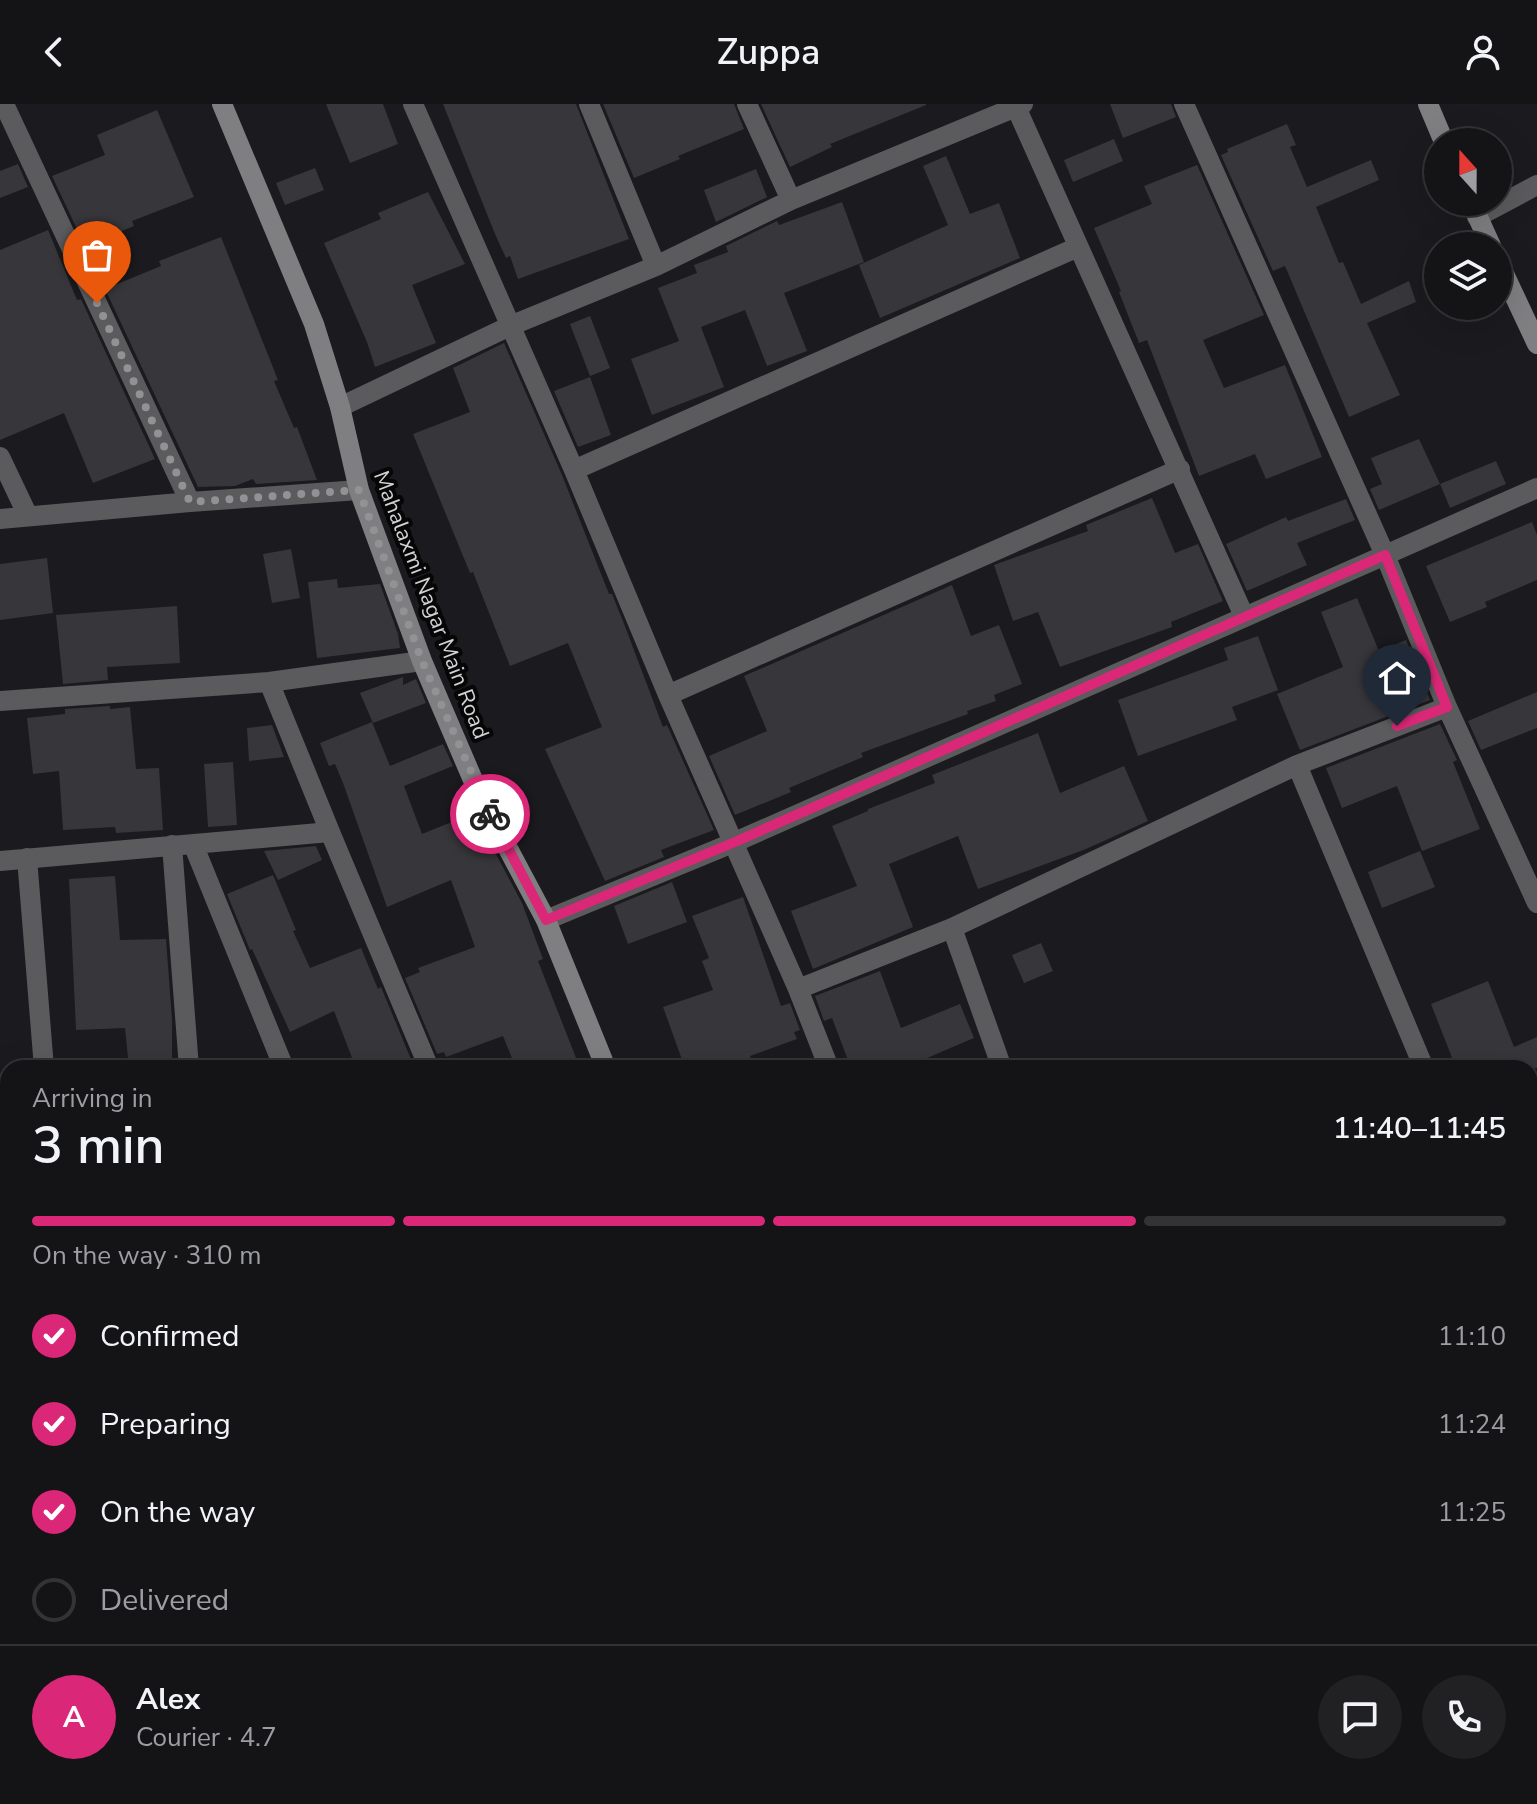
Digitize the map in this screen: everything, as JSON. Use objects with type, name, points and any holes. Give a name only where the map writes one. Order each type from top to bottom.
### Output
[{"type":"street","points":[[4,104],[190,502]]},
{"type":"street","name":"Mahalaxmi Nagar Main Road","points":[[222,104],[314,324],[340,407],[359,490],[422,661],[479,794],[546,920],[603,1060]]},
{"type":"street","points":[[413,104],[574,470],[668,695],[735,842],[826,1060]]},
{"type":"street","points":[[589,104],[656,266]]},
{"type":"street","points":[[747,104],[791,200]]},
{"type":"street","points":[[1184,104],[1385,555],[1447,707],[1537,903]]},
{"type":"street","points":[[1428,104],[1438,128]]},
{"type":"street","points":[[340,407],[510,326],[656,266],[791,200],[1020,106],[1078,247],[1244,616]]},
{"type":"street","points":[[1512,195],[1537,185]]},
{"type":"street","points":[[574,470],[1078,247]]},
{"type":"street","points":[[1512,291],[1537,344]]},
{"type":"street","points":[[0,457],[28,516]]},
{"type":"street","points":[[668,695],[1180,469]]},
{"type":"street","points":[[546,920],[735,842],[1537,488]]},
{"type":"street","points":[[0,519],[359,490]]},
{"type":"street","points":[[0,701],[269,682],[422,661]]},
{"type":"street","points":[[269,682],[426,1060]]},
{"type":"street","points":[[798,989],[952,928],[1297,765],[1447,707]]},
{"type":"street","points":[[1297,765],[1421,1060]]},
{"type":"street","points":[[0,861],[330,832]]},
{"type":"street","points":[[193,844],[281,1060]]},
{"type":"street","points":[[172,845],[188,1060]]},
{"type":"street","points":[[27,858],[43,1060]]},
{"type":"street","points":[[952,928],[999,1060]]},
{"type":"building","points":[[326,104],[383,104],[398,144],[350,163]]},
{"type":"building","points":[[443,104],[576,104],[629,239],[518,279],[510,256],[506,258],[495,234]]},
{"type":"building","points":[[603,104],[734,104],[744,129],[634,178]]},
{"type":"building","points":[[761,104],[926,105],[830,144],[832,147],[790,167]]},
{"type":"building","points":[[1110,104],[1171,104],[1176,117],[1123,138]]},
{"type":"building","points":[[157,110],[194,197],[132,221],[134,226],[85,246],[52,176],[105,155],[97,135]]},
{"type":"building","points":[[1287,124],[1296,145],[1290,147],[1307,187],[1371,160],[1379,180],[1316,207],[1339,263],[1343,262],[1361,304],[1409,281],[1416,302],[1367,323],[1400,395],[1349,417],[1285,266],[1273,271],[1221,155],[1228,152],[1227,149]]},
{"type":"building","points":[[1114,139],[1123,161],[1073,182],[1064,160]]},
{"type":"building","points":[[946,156],[970,214],[999,203],[1020,258],[880,318],[859,265],[948,225],[923,166]]},
{"type":"building","points":[[18,164],[28,187],[0,198],[0,171]]},
{"type":"building","points":[[1197,165],[1264,315],[1203,340],[1224,388],[1285,365],[1322,457],[1266,479],[1255,454],[1199,476],[1147,340],[1139,343],[1094,228],[1152,204],[1144,186]]},
{"type":"building","points":[[315,168],[324,190],[285,205],[276,183]]},
{"type":"building","points":[[756,169],[767,197],[716,222],[704,190]]},
{"type":"building","points":[[428,192],[465,264],[412,285],[436,343],[375,367],[324,243],[381,219],[378,213]]},
{"type":"building","points":[[842,202],[864,262],[784,293],[807,351],[767,366],[745,310],[701,327],[724,387],[652,415],[631,359],[679,341],[658,288],[697,273],[694,265],[728,252],[726,246],[777,221],[779,225]]},
{"type":"building","points":[[48,230],[77,300],[81,299],[155,459],[93,483],[64,413],[0,440],[0,250]]},
{"type":"building","points":[[221,237],[278,380],[274,381],[294,428],[297,427],[317,480],[256,484],[253,479],[235,486],[198,487],[105,289],[161,266],[159,261]]},
{"type":"building","points":[[590,316],[610,368],[590,376],[570,324]]},
{"type":"building","points":[[504,343],[562,475],[609,594],[612,594],[663,727],[667,725],[714,830],[661,850],[664,857],[605,881],[545,749],[602,727],[568,643],[510,666],[413,434],[470,412],[453,368]]},
{"type":"building","points":[[590,377],[611,435],[578,447],[554,391]]},
{"type":"building","points":[[1419,439],[1440,484],[1379,510],[1370,489],[1382,484],[1371,458]]},
{"type":"building","points":[[1496,461],[1506,484],[1450,508],[1440,484]]},
{"type":"building","points":[[1152,498],[1175,553],[1198,544],[1223,601],[1171,622],[1172,627],[1060,667],[1038,612],[1013,621],[994,565],[1088,531],[1086,525]]},
{"type":"building","points":[[1346,499],[1355,520],[1297,543],[1307,565],[1247,591],[1226,544],[1286,517],[1288,521]]},
{"type":"building","points":[[1532,522],[1537,535],[1537,580],[1485,602],[1487,607],[1450,622],[1426,566]]},
{"type":"building","points":[[291,549],[300,598],[272,603],[263,554]]},
{"type":"building","points":[[47,558],[53,613],[0,620],[0,564]]},
{"type":"building","points":[[337,579],[338,588],[380,584],[400,648],[317,658],[308,582]]},
{"type":"building","points":[[952,585],[971,636],[999,625],[1022,684],[994,695],[996,701],[967,711],[968,714],[861,753],[863,757],[735,815],[709,756],[767,731],[744,676]]},
{"type":"building","points":[[1357,598],[1379,651],[1406,640],[1430,700],[1300,750],[1277,694],[1343,667],[1321,612]]},
{"type":"building","points":[[177,606],[180,663],[107,667],[108,680],[63,684],[56,615]]},
{"type":"building","points":[[1258,636],[1278,690],[1232,707],[1237,720],[1138,756],[1118,700],[1228,660],[1224,648]]},
{"type":"building","points":[[403,677],[403,685],[416,679],[426,703],[373,723],[360,693]]},
{"type":"building","points":[[1537,692],[1537,728],[1481,750],[1468,721]]},
{"type":"building","points":[[110,706],[110,709],[130,707],[136,769],[159,768],[163,830],[116,833],[115,827],[63,830],[59,771],[33,774],[27,718],[65,714],[65,709]]},
{"type":"building","points":[[372,722],[390,766],[443,744],[453,766],[404,786],[422,834],[474,813],[522,903],[543,959],[538,961],[577,1060],[513,1060],[503,1036],[446,1057],[444,1052],[437,1054],[405,978],[420,972],[418,968],[475,947],[451,880],[387,907],[343,783],[335,764],[329,766],[320,743]]},
{"type":"building","points":[[1440,724],[1457,760],[1453,762],[1480,829],[1422,851],[1397,786],[1342,808],[1326,768]]},
{"type":"building","points":[[272,725],[284,757],[249,761],[247,728]]},
{"type":"building","points":[[1038,733],[1060,793],[1124,766],[1148,821],[1086,849],[978,889],[958,836],[889,864],[913,927],[813,969],[791,911],[857,886],[832,826],[935,783],[932,775]]},
{"type":"building","points":[[233,762],[237,825],[208,827],[204,764]]},
{"type":"building","points":[[316,846],[322,860],[278,880],[264,851]]},
{"type":"building","points":[[1420,851],[1435,887],[1382,908],[1368,872]]},
{"type":"building","points":[[273,875],[310,968],[361,948],[411,1060],[353,1060],[334,1011],[290,1032],[227,894]]},
{"type":"building","points":[[115,876],[120,940],[166,939],[172,1060],[128,1060],[125,1028],[76,1030],[69,879]]},
{"type":"building","points":[[672,882],[687,922],[628,944],[614,906]]},
{"type":"building","points":[[743,897],[781,1006],[790,1003],[800,1030],[794,1032],[797,1039],[750,1056],[752,1060],[682,1060],[663,1007],[713,990],[702,961],[709,958],[692,916]]},
{"type":"building","points":[[1041,943],[1053,971],[1024,983],[1012,955]]},
{"type":"building","points":[[880,971],[901,1028],[960,1004],[974,1038],[922,1060],[848,1060],[832,1018],[824,1021],[815,996]]},
{"type":"building","points":[[1488,981],[1514,1047],[1537,1037],[1537,1060],[1453,1060],[1431,1004]]},
{"type":"way so far","points":[[97,303],[190,502],[359,490],[422,661],[490,814]]},
{"type":"route","points":[[490,814],[546,920],[735,842],[1385,555],[1447,707],[1397,726]]}]
